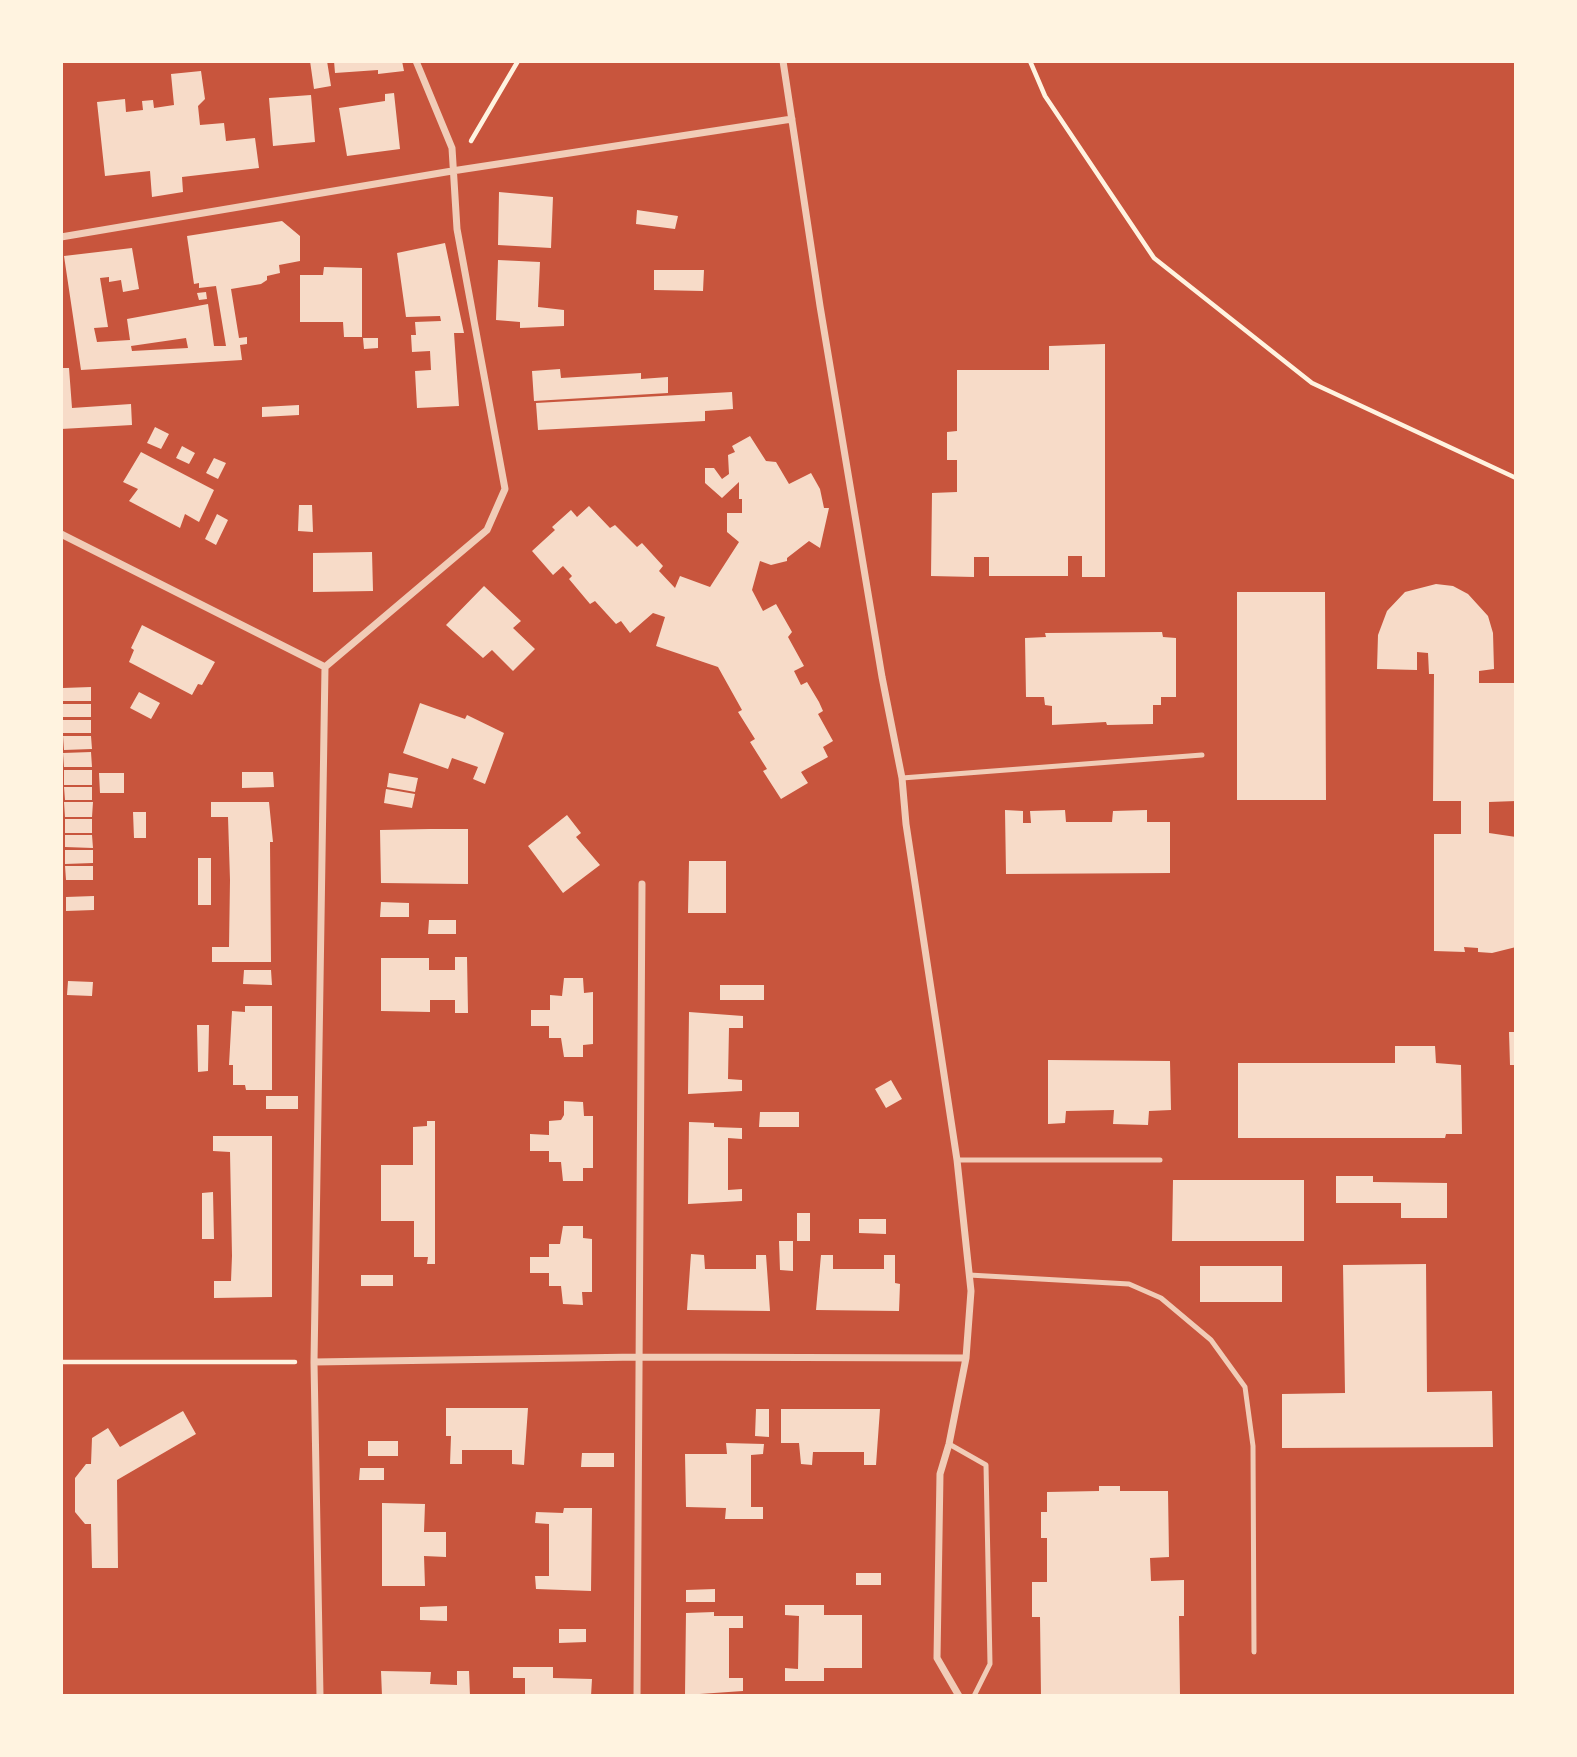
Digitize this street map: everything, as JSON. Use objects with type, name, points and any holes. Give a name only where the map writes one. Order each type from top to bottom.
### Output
[{"type":"street","points":[[320,1696],[314,1363],[325,667],[488,530],[505,489],[457,229],[452,148],[416,61]]},
{"type":"street","points":[[783,61],[881,677],[902,778],[906,824],[957,1160],[971,1290],[966,1358],[949,1444],[940,1474],[937,1658],[950,1685],[959,1696]]},
{"type":"street","points":[[61,237],[452,171],[774,125],[792,119]]},
{"type":"street","points":[[61,534],[325,667]]},
{"type":"street","points":[[638,1696],[642,884]]},
{"type":"street","points":[[314,1363],[639,1357],[966,1358]]},
{"type":"lane","points":[[902,778],[1202,755]]},
{"type":"lane","points":[[957,1160],[1160,1160]]},
{"type":"lane","points":[[969,1275],[1129,1283],[1161,1298],[1211,1340],[1245,1387],[1253,1446],[1254,1652]]},
{"type":"lane","points":[[949,1444],[986,1465],[990,1664],[974,1696]]},
{"type":"path","points":[[452,171],[518,61]]},
{"type":"path","points":[[1030,61],[1045,96],[1154,258],[1312,383],[1516,478]]},
{"type":"path","points":[[61,1362],[314,1363]]},
{"type":"building","points":[[310,61],[327,61],[331,86],[314,89]]},
{"type":"building","points":[[334,61],[402,61],[404,71],[378,74],[378,70],[335,73]]},
{"type":"building","points":[[201,71],[205,99],[198,106],[200,125],[224,123],[226,141],[255,138],[259,168],[182,177],[183,192],[152,197],[150,171],[105,176],[97,102],[125,99],[126,112],[143,110],[142,101],[153,100],[154,108],[174,105],[171,74]]},
{"type":"building","points":[[394,93],[400,149],[347,156],[339,108],[385,101],[385,94]]},
{"type":"building","points":[[311,95],[315,142],[273,146],[269,98]]},
{"type":"building","points":[[499,192],[553,197],[551,248],[498,245]]},
{"type":"building","points":[[637,210],[678,216],[675,229],[636,224]]},
{"type":"building","points":[[282,221],[300,236],[300,261],[279,265],[280,273],[267,276],[267,280],[261,284],[231,289],[239,338],[247,337],[247,344],[240,345],[242,360],[81,370],[64,256],[132,248],[139,289],[123,292],[121,280],[109,282],[109,277],[100,278],[108,327],[94,328],[97,342],[130,340],[127,319],[208,304],[214,346],[226,346],[216,286],[199,288],[199,283],[194,284],[187,236]],"holes":[[[186,338],[188,348],[132,351],[131,346]]]},
{"type":"building","points":[[445,243],[464,333],[454,333],[459,406],[417,408],[415,371],[431,370],[430,351],[412,352],[411,335],[416,335],[415,322],[441,321],[440,316],[406,317],[397,253]]},
{"type":"building","points":[[498,260],[540,262],[538,307],[564,310],[564,326],[520,328],[520,322],[496,320]]},
{"type":"building","points":[[324,267],[362,268],[362,337],[344,337],[343,322],[300,322],[300,275],[323,275]]},
{"type":"building","points":[[654,270],[704,270],[703,291],[654,290]]},
{"type":"building","points":[[206,292],[207,299],[199,300],[197,293]]},
{"type":"building","points":[[363,338],[378,338],[378,348],[364,349]]},
{"type":"building","points":[[1105,344],[1105,577],[1082,577],[1082,556],[1068,556],[1068,576],[989,576],[989,557],[974,557],[974,577],[931,576],[932,493],[957,492],[957,460],[947,460],[947,432],[957,431],[957,370],[1049,370],[1049,346]]},
{"type":"building","points":[[61,368],[69,368],[72,408],[131,404],[132,425],[61,429]]},
{"type":"building","points":[[560,369],[561,378],[641,373],[641,379],[668,377],[668,393],[534,401],[532,371]]},
{"type":"building","points":[[732,392],[733,409],[705,411],[705,421],[538,430],[536,403]]},
{"type":"building","points":[[299,405],[299,415],[262,417],[262,407]]},
{"type":"building","points":[[155,427],[169,434],[161,449],[147,443]]},
{"type":"building","points":[[750,436],[766,461],[776,462],[789,484],[811,473],[820,489],[824,508],[829,508],[820,548],[809,541],[787,558],[787,561],[771,565],[760,561],[752,590],[763,611],[776,604],[792,632],[788,637],[804,666],[794,671],[801,685],[807,682],[819,702],[823,711],[818,714],[833,741],[823,747],[828,757],[801,772],[808,783],[781,799],[763,771],[767,769],[750,742],[755,739],[738,712],[742,710],[718,667],[656,646],[665,617],[653,613],[630,633],[621,621],[616,624],[595,601],[590,604],[569,579],[572,576],[563,566],[553,575],[532,551],[555,530],[552,527],[571,510],[577,517],[589,506],[610,528],[615,525],[637,547],[642,543],[663,566],[659,571],[675,588],[680,576],[710,587],[739,542],[727,532],[727,513],[742,513],[742,499],[739,499],[739,482],[722,498],[705,483],[705,468],[714,468],[722,479],[729,474],[728,455],[735,452],[732,446]]},
{"type":"building","points":[[182,446],[195,453],[189,464],[176,458]]},
{"type":"building","points":[[141,452],[214,490],[199,522],[185,514],[180,528],[129,501],[138,489],[123,482]]},
{"type":"building","points":[[214,458],[226,463],[218,479],[206,473]]},
{"type":"building","points":[[299,505],[312,505],[313,532],[298,531]]},
{"type":"building","points":[[217,514],[228,520],[216,545],[205,539]]},
{"type":"building","points":[[372,552],[373,591],[313,592],[313,553]]},
{"type":"building","points":[[1436,584],[1453,586],[1468,594],[1488,616],[1493,633],[1494,669],[1479,671],[1479,683],[1516,683],[1516,801],[1489,802],[1489,833],[1516,837],[1516,947],[1492,953],[1464,947],[1465,952],[1434,951],[1434,834],[1461,834],[1461,801],[1433,801],[1434,674],[1429,674],[1428,653],[1417,652],[1417,670],[1377,669],[1378,635],[1387,611],[1405,592]]},
{"type":"building","points":[[484,586],[521,621],[513,628],[535,649],[513,671],[492,650],[483,658],[446,625]]},
{"type":"building","points":[[1237,592],[1325,592],[1326,800],[1237,800]]},
{"type":"building","points":[[142,625],[215,662],[202,685],[198,684],[192,695],[129,662],[134,650],[131,648]]},
{"type":"building","points":[[1162,632],[1163,637],[1176,638],[1176,697],[1161,697],[1161,705],[1153,705],[1153,724],[1107,725],[1106,722],[1052,725],[1052,706],[1045,705],[1044,697],[1026,697],[1025,638],[1046,637],[1045,633]]},
{"type":"building","points":[[91,687],[91,701],[63,701],[63,688]]},
{"type":"building","points":[[139,692],[160,703],[151,719],[130,708]]},
{"type":"building","points":[[420,703],[465,719],[467,715],[504,733],[485,784],[473,779],[478,767],[452,758],[448,769],[403,753]]},
{"type":"building","points":[[63,704],[91,704],[91,717],[63,717]]},
{"type":"building","points":[[63,720],[91,720],[91,733],[63,733]]},
{"type":"building","points":[[63,736],[91,736],[92,749],[64,750]]},
{"type":"building","points":[[91,752],[92,767],[64,767],[63,753]]},
{"type":"building","points":[[64,770],[92,770],[92,785],[64,785]]},
{"type":"building","points":[[242,772],[273,772],[274,787],[242,788]]},
{"type":"building","points":[[99,773],[124,773],[124,793],[100,793]]},
{"type":"building","points":[[389,773],[418,778],[415,792],[387,787]]},
{"type":"building","points":[[64,787],[92,787],[92,800],[65,800]]},
{"type":"building","points":[[386,789],[415,794],[412,808],[384,803]]},
{"type":"building","points":[[64,802],[93,802],[92,817],[65,817]]},
{"type":"building","points":[[211,802],[269,802],[273,842],[270,842],[271,962],[212,962],[212,947],[229,947],[230,880],[228,817],[211,817]]},
{"type":"building","points":[[1005,810],[1023,811],[1023,823],[1031,823],[1030,811],[1065,810],[1066,822],[1112,822],[1113,811],[1147,810],[1147,822],[1170,822],[1170,873],[1006,874]]},
{"type":"building","points":[[133,812],[146,812],[146,838],[134,838]]},
{"type":"building","points":[[567,815],[581,833],[576,837],[600,865],[563,893],[528,846]]},
{"type":"building","points":[[65,819],[92,819],[92,833],[65,833]]},
{"type":"building","points":[[468,829],[468,884],[381,883],[380,830]]},
{"type":"building","points":[[65,835],[92,835],[93,848],[65,847]]},
{"type":"building","points":[[65,850],[93,850],[93,863],[65,864]]},
{"type":"building","points":[[198,858],[211,858],[211,905],[198,905]]},
{"type":"building","points":[[689,861],[726,861],[726,913],[688,913]]},
{"type":"building","points":[[65,866],[93,866],[93,880],[66,880]]},
{"type":"building","points":[[94,896],[94,910],[66,911],[66,897]]},
{"type":"building","points":[[381,902],[409,903],[409,917],[380,917]]},
{"type":"building","points":[[429,920],[456,920],[456,934],[428,934]]},
{"type":"building","points":[[455,957],[467,957],[468,1013],[455,1013],[455,1000],[430,1000],[430,1012],[381,1011],[381,958],[429,958],[429,970],[455,970]]},
{"type":"building","points":[[244,970],[271,970],[272,985],[243,984]]},
{"type":"building","points":[[564,978],[583,978],[584,993],[593,992],[593,1044],[583,1045],[583,1057],[564,1057],[561,1038],[549,1038],[549,1026],[531,1026],[531,1010],[550,1010],[550,995],[562,996]]},
{"type":"building","points":[[68,981],[93,982],[92,996],[67,995]]},
{"type":"building","points":[[720,985],[764,985],[764,1000],[720,1000]]},
{"type":"building","points":[[245,1006],[272,1006],[272,1090],[246,1090],[245,1085],[233,1085],[233,1065],[229,1065],[232,1011],[245,1012]]},
{"type":"building","points":[[689,1012],[743,1016],[743,1028],[729,1028],[728,1079],[742,1080],[742,1091],[688,1094]]},
{"type":"building","points":[[197,1025],[209,1025],[208,1071],[198,1072]]},
{"type":"building","points":[[1509,1032],[1516,1032],[1516,1065],[1510,1065]]},
{"type":"building","points":[[1395,1046],[1435,1046],[1436,1063],[1461,1065],[1462,1134],[1446,1134],[1445,1138],[1238,1138],[1238,1063],[1395,1063]]},
{"type":"building","points":[[1048,1060],[1170,1061],[1171,1110],[1149,1111],[1148,1125],[1113,1124],[1114,1110],[1066,1111],[1065,1123],[1048,1124]]},
{"type":"building","points":[[891,1080],[902,1099],[886,1108],[875,1089]]},
{"type":"building","points":[[266,1096],[298,1096],[298,1109],[266,1109]]},
{"type":"building","points":[[564,1101],[583,1102],[584,1116],[593,1116],[593,1168],[583,1168],[583,1181],[563,1181],[561,1162],[549,1162],[549,1151],[530,1151],[530,1134],[549,1135],[549,1121],[561,1120],[564,1115]]},
{"type":"building","points":[[760,1112],[799,1112],[799,1127],[759,1127]]},
{"type":"building","points":[[427,1121],[435,1121],[435,1264],[427,1264],[428,1257],[414,1257],[414,1221],[381,1221],[381,1165],[413,1165],[413,1127],[427,1126]]},
{"type":"building","points":[[689,1122],[714,1123],[714,1127],[742,1128],[742,1139],[728,1138],[728,1190],[742,1189],[742,1201],[688,1204]]},
{"type":"building","points":[[213,1136],[272,1136],[272,1297],[214,1298],[214,1281],[231,1281],[232,1256],[230,1152],[213,1151]]},
{"type":"building","points":[[1336,1176],[1373,1176],[1373,1182],[1447,1183],[1447,1218],[1401,1218],[1401,1203],[1336,1203]]},
{"type":"building","points":[[1173,1180],[1304,1180],[1304,1241],[1172,1241]]},
{"type":"building","points":[[213,1192],[214,1239],[202,1239],[202,1193]]},
{"type":"building","points":[[797,1213],[810,1213],[810,1241],[797,1241]]},
{"type":"building","points":[[859,1219],[886,1219],[886,1234],[859,1233]]},
{"type":"building","points":[[563,1226],[583,1226],[583,1238],[592,1239],[592,1292],[582,1292],[583,1305],[563,1304],[561,1286],[549,1286],[549,1273],[530,1273],[530,1257],[549,1257],[549,1244],[560,1244]]},
{"type":"building","points":[[779,1241],[793,1241],[793,1271],[780,1270]]},
{"type":"building","points":[[691,1254],[704,1255],[705,1269],[756,1269],[756,1255],[766,1255],[770,1311],[687,1310]]},
{"type":"building","points":[[821,1255],[833,1255],[833,1269],[884,1269],[884,1255],[895,1255],[895,1283],[900,1284],[899,1311],[816,1310]]},
{"type":"building","points":[[1426,1264],[1427,1392],[1492,1391],[1493,1447],[1282,1448],[1282,1394],[1345,1393],[1343,1265]]},
{"type":"building","points":[[1200,1266],[1282,1266],[1282,1302],[1200,1302]]},
{"type":"building","points":[[361,1275],[393,1275],[393,1286],[361,1286]]},
{"type":"building","points":[[446,1408],[528,1408],[524,1465],[512,1464],[512,1450],[462,1450],[462,1464],[450,1464],[451,1436],[446,1436]]},
{"type":"building","points":[[756,1409],[769,1409],[769,1437],[755,1436]]},
{"type":"building","points":[[781,1409],[880,1409],[876,1465],[864,1465],[864,1452],[813,1452],[812,1465],[801,1464],[799,1443],[781,1443]]},
{"type":"building","points":[[183,1411],[196,1434],[117,1480],[118,1568],[92,1568],[91,1524],[85,1524],[75,1512],[75,1478],[86,1464],[91,1464],[92,1438],[108,1428],[120,1447]]},
{"type":"building","points":[[368,1441],[398,1441],[398,1456],[368,1456]]},
{"type":"building","points":[[726,1443],[764,1444],[763,1454],[751,1455],[751,1507],[763,1507],[763,1519],[725,1519],[726,1508],[686,1507],[685,1454],[727,1454]]},
{"type":"building","points":[[582,1453],[614,1453],[614,1467],[581,1467]]},
{"type":"building","points":[[360,1468],[384,1468],[384,1480],[359,1480]]},
{"type":"building","points":[[1099,1486],[1120,1486],[1120,1491],[1168,1491],[1169,1557],[1150,1558],[1151,1581],[1184,1580],[1184,1616],[1179,1616],[1180,1696],[1041,1696],[1040,1617],[1032,1617],[1032,1582],[1047,1582],[1047,1538],[1041,1538],[1041,1512],[1047,1512],[1047,1492],[1099,1491]]},
{"type":"building","points":[[382,1503],[425,1504],[424,1532],[446,1532],[446,1557],[424,1556],[425,1586],[382,1586]]},
{"type":"building","points":[[564,1508],[592,1508],[591,1591],[536,1589],[535,1576],[549,1576],[549,1524],[535,1523],[536,1512],[563,1513]]},
{"type":"building","points":[[856,1573],[881,1573],[881,1585],[856,1585]]},
{"type":"building","points":[[715,1589],[715,1602],[686,1602],[686,1590]]},
{"type":"building","points":[[785,1605],[824,1605],[824,1615],[862,1615],[862,1668],[824,1668],[824,1681],[785,1681],[785,1668],[798,1669],[799,1616],[785,1615]]},
{"type":"building","points":[[447,1606],[447,1621],[420,1620],[420,1607]]},
{"type":"building","points":[[714,1612],[714,1616],[743,1616],[743,1628],[729,1628],[729,1678],[743,1678],[743,1691],[685,1695],[686,1613]]},
{"type":"building","points":[[559,1629],[586,1629],[586,1642],[559,1643]]},
{"type":"building","points":[[513,1667],[553,1667],[553,1678],[592,1679],[591,1696],[525,1696],[525,1678],[513,1678]]},
{"type":"building","points":[[381,1671],[431,1672],[430,1684],[457,1685],[457,1671],[469,1671],[470,1696],[382,1696]]}]
